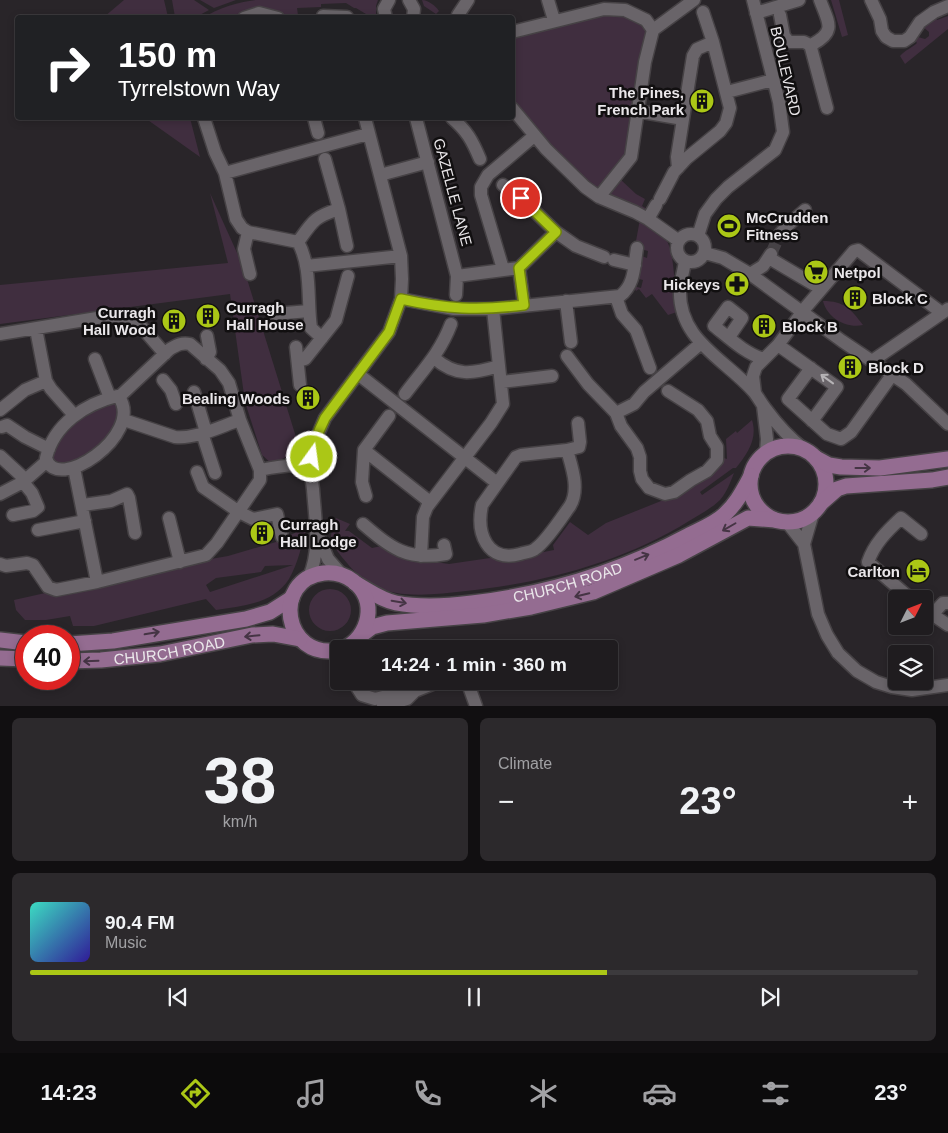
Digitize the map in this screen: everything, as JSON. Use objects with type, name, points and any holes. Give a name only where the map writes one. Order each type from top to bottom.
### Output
[{"type":"main road","points":[[948,459],[880,468],[841,468],[829,465],[792,446],[779,447],[766,452],[758,461],[751,476],[750,490],[754,502],[761,510],[781,520],[806,517],[837,489],[846,486],[932,480],[948,477]]},
{"type":"main road","points":[[810,454],[821,466],[826,482],[824,496],[817,508]]},
{"type":"main road","name":"CHURCH ROAD","points":[[355,583],[373,594],[395,602],[422,605],[458,604],[501,599],[568,583],[646,556],[724,516],[736,503],[751,476]]},
{"type":"main road","name":"CHURCH ROAD","points":[[356,640],[372,628],[387,623],[483,615],[531,607],[593,592],[679,555],[748,518],[781,520]]},
{"type":"main road","points":[[330,649],[316,649],[300,639],[292,626],[289,616],[292,598],[301,583],[309,577],[328,572],[341,574],[355,583],[364,595],[368,608],[366,625],[352,640]]},
{"type":"main road","name":"CHURCH ROAD","points":[[80,643],[113,641],[246,619],[270,612],[292,598]]},
{"type":"main road","name":"CHURCH ROAD","points":[[80,661],[160,654],[252,635],[273,634],[300,639]]},
{"type":"main road","points":[[0,640],[15,642]]},
{"type":"main road","points":[[0,658],[15,659]]},
{"type":"street","points":[[385,15],[384,9],[389,0]]},
{"type":"street","points":[[409,0],[414,9],[413,15]]},
{"type":"street","points":[[458,15],[468,0]]},
{"type":"street","points":[[548,0],[554,20]]},
{"type":"street","name":"BOULEVARD","points":[[698,236],[705,214],[716,199],[728,187],[775,150],[783,132],[773,80],[753,0]]},
{"type":"street","points":[[756,13],[799,0]]},
{"type":"street","points":[[820,0],[828,22],[828,32],[824,38],[813,44],[811,48],[826,108]]},
{"type":"street","points":[[871,0],[880,18],[882,31],[886,37],[893,41],[904,41],[920,22],[934,12],[948,6]]},
{"type":"street","points":[[600,197],[631,157],[644,62],[653,30],[697,4],[713,42],[730,108],[726,123],[720,132],[687,158],[674,172],[648,219]]},
{"type":"street","points":[[515,31],[604,9],[625,10],[646,20],[653,30]]},
{"type":"street","points":[[253,15],[259,13],[267,15]]},
{"type":"street","points":[[780,15],[784,36],[788,42],[804,42],[812,46]]},
{"type":"street","points":[[678,168],[677,157],[693,56],[697,49],[713,42]]},
{"type":"street","points":[[727,92],[773,80]]},
{"type":"street","points":[[637,111],[683,119]]},
{"type":"street","points":[[515,112],[546,150],[585,187],[600,197],[648,219],[679,241]]},
{"type":"street","points":[[205,120],[215,152],[225,172],[236,219],[242,228],[248,232],[301,246]]},
{"type":"street","points":[[298,361],[305,359],[336,320],[347,261],[339,209],[314,120]]},
{"type":"street","points":[[309,577],[315,564],[316,530],[311,467],[314,447],[325,418],[389,332],[401,299],[400,256],[365,120]]},
{"type":"street","name":"GAZELLE LANE","points":[[417,120],[457,276],[454,309]]},
{"type":"street","points":[[454,120],[471,137],[480,159]]},
{"type":"street","points":[[225,172],[368,134]]},
{"type":"street","points":[[503,269],[481,195],[481,187],[483,181],[494,176],[534,136]]},
{"type":"street","points":[[380,175],[428,162]]},
{"type":"street","points":[[494,176],[521,198],[556,232],[576,246],[634,265]]},
{"type":"street","points":[[322,338],[311,328],[306,266],[301,246],[314,219],[339,209]]},
{"type":"street","points":[[780,234],[805,210]]},
{"type":"street","points":[[248,232],[244,249],[250,274]]},
{"type":"street","points":[[457,276],[519,268],[556,232]]},
{"type":"street","points":[[685,261],[696,261],[703,256],[704,243],[698,236],[687,234],[679,241],[678,252],[685,261],[680,288],[681,305],[686,322],[700,344],[723,362],[755,393],[780,427],[795,443],[810,454]]},
{"type":"street","points":[[401,299],[454,309],[493,309],[616,297],[628,290],[631,284],[637,248]]},
{"type":"street","points":[[755,393],[753,376],[756,367],[778,345],[802,312],[854,251],[858,250],[945,311],[872,361]]},
{"type":"street","points":[[704,253],[722,258],[750,274],[906,384],[947,420]]},
{"type":"street","points":[[306,266],[400,256]]},
{"type":"street","points":[[750,274],[763,266],[770,256],[813,284]]},
{"type":"street","points":[[519,268],[524,305]]},
{"type":"street","points":[[566,356],[588,384],[616,414],[621,426],[637,448],[642,479],[650,488],[664,494],[674,492],[707,471],[717,460],[717,447],[710,436],[707,421],[698,410],[659,379],[636,330],[622,314],[616,297]]},
{"type":"street","points":[[566,301],[571,342]]},
{"type":"street","points":[[366,496],[362,482],[364,450],[434,358],[446,336],[454,309]]},
{"type":"street","points":[[421,556],[423,517],[430,502],[501,409],[504,400],[493,309]]},
{"type":"street","points":[[274,314],[309,311]]},
{"type":"street","points":[[0,334],[109,316],[126,316],[138,323],[165,354]]},
{"type":"street","points":[[36,329],[46,381],[74,415]]},
{"type":"street","points":[[206,358],[210,352],[207,336]]},
{"type":"street","points":[[728,337],[756,357],[764,359]]},
{"type":"street","points":[[0,494],[25,481],[48,455],[64,425],[74,415],[115,398],[158,373],[165,354],[178,344],[185,343],[190,344],[220,370],[229,383],[240,420],[260,470],[260,480],[212,550],[206,555],[97,582],[56,590],[48,587],[33,565],[27,563],[6,566],[0,564]]},
{"type":"street","points":[[616,414],[634,404],[644,392],[700,344]]},
{"type":"street","points":[[778,345],[837,387],[812,421]]},
{"type":"street","points":[[296,347],[300,384]]},
{"type":"street","points":[[434,358],[443,366],[459,372],[477,372],[499,366]]},
{"type":"street","points":[[2,427],[8,425],[25,437],[48,455],[58,469],[74,468],[97,454],[118,432],[124,420],[124,408],[115,398],[95,359]]},
{"type":"street","points":[[811,368],[788,399],[827,434],[841,439],[846,437],[892,375]]},
{"type":"street","points":[[158,373],[171,390],[176,404]]},
{"type":"street","points":[[358,374],[497,483]]},
{"type":"street","points":[[501,382],[552,376]]},
{"type":"street","points":[[0,410],[25,390],[46,381]]},
{"type":"street","points":[[194,392],[215,473]]},
{"type":"street","points":[[763,406],[767,439],[766,452]]},
{"type":"street","points":[[124,420],[175,437],[191,437],[240,420]]},
{"type":"street","points":[[567,450],[576,491],[574,499],[545,539],[535,549],[512,556],[497,554],[486,545],[480,512],[482,505],[513,460],[521,455],[579,447],[578,423]]},
{"type":"street","points":[[364,450],[430,502]]},
{"type":"street","points":[[0,456],[25,481],[42,507],[13,515]]},
{"type":"street","points":[[260,470],[276,467],[311,467]]},
{"type":"street","points":[[74,468],[97,582]]},
{"type":"street","points":[[197,472],[203,487],[252,519],[277,514],[282,537]]},
{"type":"street","points":[[82,505],[110,501],[127,494],[135,533]]},
{"type":"street","points":[[817,508],[804,544],[818,614],[827,635],[838,653],[857,671],[876,682],[892,687],[912,690],[948,685]]},
{"type":"street","points":[[170,518],[180,562]]},
{"type":"street","points":[[901,590],[868,562],[882,536],[900,518],[921,534]]},
{"type":"street","points":[[781,520],[804,544]]},
{"type":"street","points":[[38,530],[85,521]]},
{"type":"street","points":[[363,524],[402,552],[421,556],[446,554],[444,545]]},
{"type":"street","points":[[316,530],[328,559],[341,574]]},
{"type":"street","points":[[933,610],[948,603]]},
{"type":"street","points":[[933,616],[948,625]]},
{"type":"street","points":[[354,690],[359,700],[371,706]]},
{"type":"street","points":[[359,690],[362,695],[375,699],[408,694]]},
{"type":"street","points":[[382,706],[418,690]]},
{"type":"street","points":[[470,690],[476,706]]},
{"type":"shaded area","points":[[124,0],[164,0],[168,15],[106,15]]},
{"type":"shaded area","points":[[172,0],[194,0],[209,10],[200,15],[175,15]]},
{"type":"shaded area","points":[[200,0],[236,0],[214,8]]},
{"type":"shaded area","points":[[256,0],[378,0],[376,15],[368,15],[346,3],[321,4],[321,7],[297,8],[298,15],[250,12],[242,15],[208,15],[242,2]]},
{"type":"shaded area","points":[[422,0],[432,4],[439,11],[436,14],[424,6]]},
{"type":"shaded area","points":[[831,0],[839,0],[848,35],[842,37]]},
{"type":"shaded area","points":[[606,11],[625,13],[649,30],[626,157],[603,187],[595,189],[553,150],[515,103],[515,34]]},
{"type":"shaded area","points":[[935,14],[937,20],[948,16],[948,29],[905,64],[900,56],[917,43],[913,38],[925,39],[929,36],[929,32],[922,26]]},
{"type":"shaded area","points":[[148,120],[191,120],[200,157]]},
{"type":"shaded area","points":[[620,179],[636,194],[645,199],[642,206],[646,210],[612,197],[609,194],[610,189]]},
{"type":"shaded area","points":[[210,193],[243,266],[300,450],[272,464],[262,455],[245,402],[230,294],[0,324],[0,285],[228,263]]},
{"type":"shaded area","points":[[640,219],[661,233],[667,241],[674,271],[677,312],[668,315],[652,294],[646,298],[639,289],[636,291],[633,286],[641,288],[643,280],[635,278],[639,255],[647,258],[648,251],[641,249],[642,244],[636,241]]},
{"type":"shaded area","points":[[823,301],[842,304],[855,314],[863,325],[844,324],[838,321],[825,307]]},
{"type":"shaded area","points":[[115,402],[122,415],[104,444],[69,465],[56,463],[52,459],[53,447],[76,417]]},
{"type":"shaded area","points":[[752,420],[754,434],[750,446],[740,463],[736,468],[733,468],[700,492],[702,495],[734,473],[726,491],[717,503],[664,535],[637,548],[582,568],[553,576],[495,587],[436,594],[405,594],[389,591],[366,580],[352,569],[333,544],[331,537],[336,518],[350,524],[345,531],[349,531],[372,548],[386,545],[422,560],[449,564],[490,558],[508,559],[554,550],[553,545],[570,522],[588,535],[606,523],[686,491],[721,457],[727,459],[726,439],[736,431],[737,433]]},
{"type":"shaded area","points":[[307,527],[289,579],[266,599],[246,605],[216,610],[206,599],[94,626],[73,625],[70,616],[46,620],[25,620],[16,610],[14,600],[148,570],[228,556],[276,542]],"holes":[[[293,565],[210,592],[206,585],[216,578],[261,572],[265,566]]]},
{"type":"shaded area","points":[[326,589],[334,589],[345,595],[351,610],[345,625],[334,631],[326,631],[315,625],[309,614],[309,606],[315,595]]},
{"type":"tunnel","points":[[771,254],[780,234]]},
{"type":"place","name":"The Pines, French Park","points":[[702,101]]},
{"type":"place","name":"McCrudden Fitness","points":[[729,226]]},
{"type":"place","name":"Netpol","points":[[816,272]]},
{"type":"place","name":"Hickeys","points":[[737,284]]},
{"type":"place","name":"Block C","points":[[855,298]]},
{"type":"place","name":"Curragh Hall House","points":[[208,316]]},
{"type":"place","name":"Curragh Hall Wood","points":[[174,321]]},
{"type":"place","name":"Block B","points":[[764,326]]},
{"type":"place","name":"Block D","points":[[850,367]]},
{"type":"place","name":"Bealing Woods","points":[[308,398]]},
{"type":"place","name":"Curragh Hall Lodge","points":[[262,533]]},
{"type":"place","name":"Carlton","points":[[918,571]]},
{"type":"route","points":[[312,457],[319,431],[325,418],[389,332],[401,299],[454,309],[493,309],[524,305],[519,268],[556,232],[521,198]]}]
